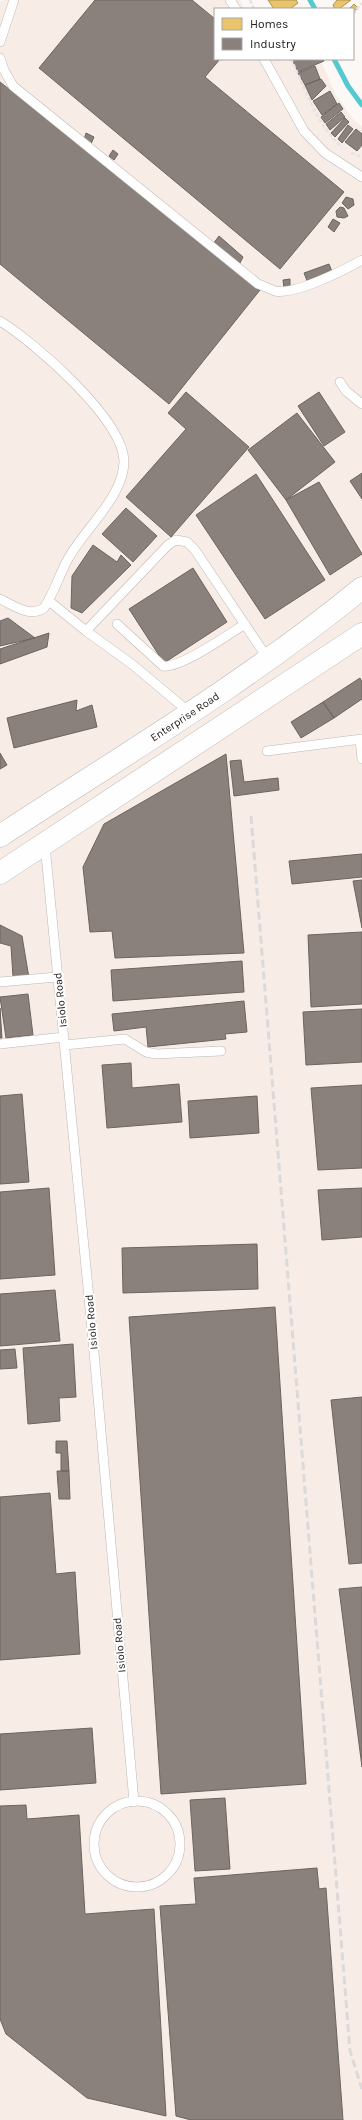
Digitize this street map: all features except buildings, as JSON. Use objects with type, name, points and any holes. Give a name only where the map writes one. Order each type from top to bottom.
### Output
[{"type":"main road","name":"Enterprise Road","points":[[0,836],[268,661],[312,629],[362,588]]},
{"type":"main road","points":[[0,873],[362,634]]},
{"type":"lane","points":[[0,42],[14,0]]},
{"type":"lane","points":[[0,58],[4,70],[13,86],[258,284],[276,291],[298,288],[337,274],[362,260]]},
{"type":"lane","points":[[265,60],[304,131],[325,153],[362,177]]},
{"type":"lane","points":[[0,320],[24,338],[79,386],[106,422],[119,443],[124,460],[122,476],[116,491],[68,558],[49,602],[39,612],[32,612],[0,599]]},
{"type":"lane","points":[[340,382],[346,391],[362,404]]},
{"type":"lane","points":[[86,631],[168,545],[176,540],[187,542],[195,550],[268,661]]},
{"type":"lane","points":[[49,602],[133,665],[190,712]]},
{"type":"lane","points":[[117,624],[163,666],[168,667],[183,662],[245,624]]},
{"type":"lane","points":[[267,751],[361,739],[362,759]]},
{"type":"lane","name":"Isiolo Road","points":[[45,843],[91,1319],[134,1802]]},
{"type":"lane","points":[[0,982],[57,977]]},
{"type":"lane","points":[[0,1044],[125,1039],[146,1052],[156,1054],[221,1051]]},
{"type":"lane","points":[[134,1802],[152,1804],[160,1808],[173,1820],[180,1837],[179,1855],[170,1872],[156,1883],[139,1887],[123,1885],[108,1876],[98,1861],[95,1853],[96,1835],[103,1819],[117,1807],[134,1802]]},
{"type":"path","points":[[354,13],[362,3]]},
{"type":"path","points":[[292,60],[322,121],[334,139],[349,152],[362,158]]},
{"type":"shaded area","points":[[4,0],[240,0],[244,8],[214,8],[214,60],[320,60],[336,95],[354,120],[362,126],[362,2120],[0,2120],[0,2]]},
{"type":"waterway","points":[[310,0],[314,8]]},
{"type":"waterway","points":[[335,60],[348,86],[362,105]]},
{"type":"railway","points":[[251,816],[350,2051],[362,2089]]}]
